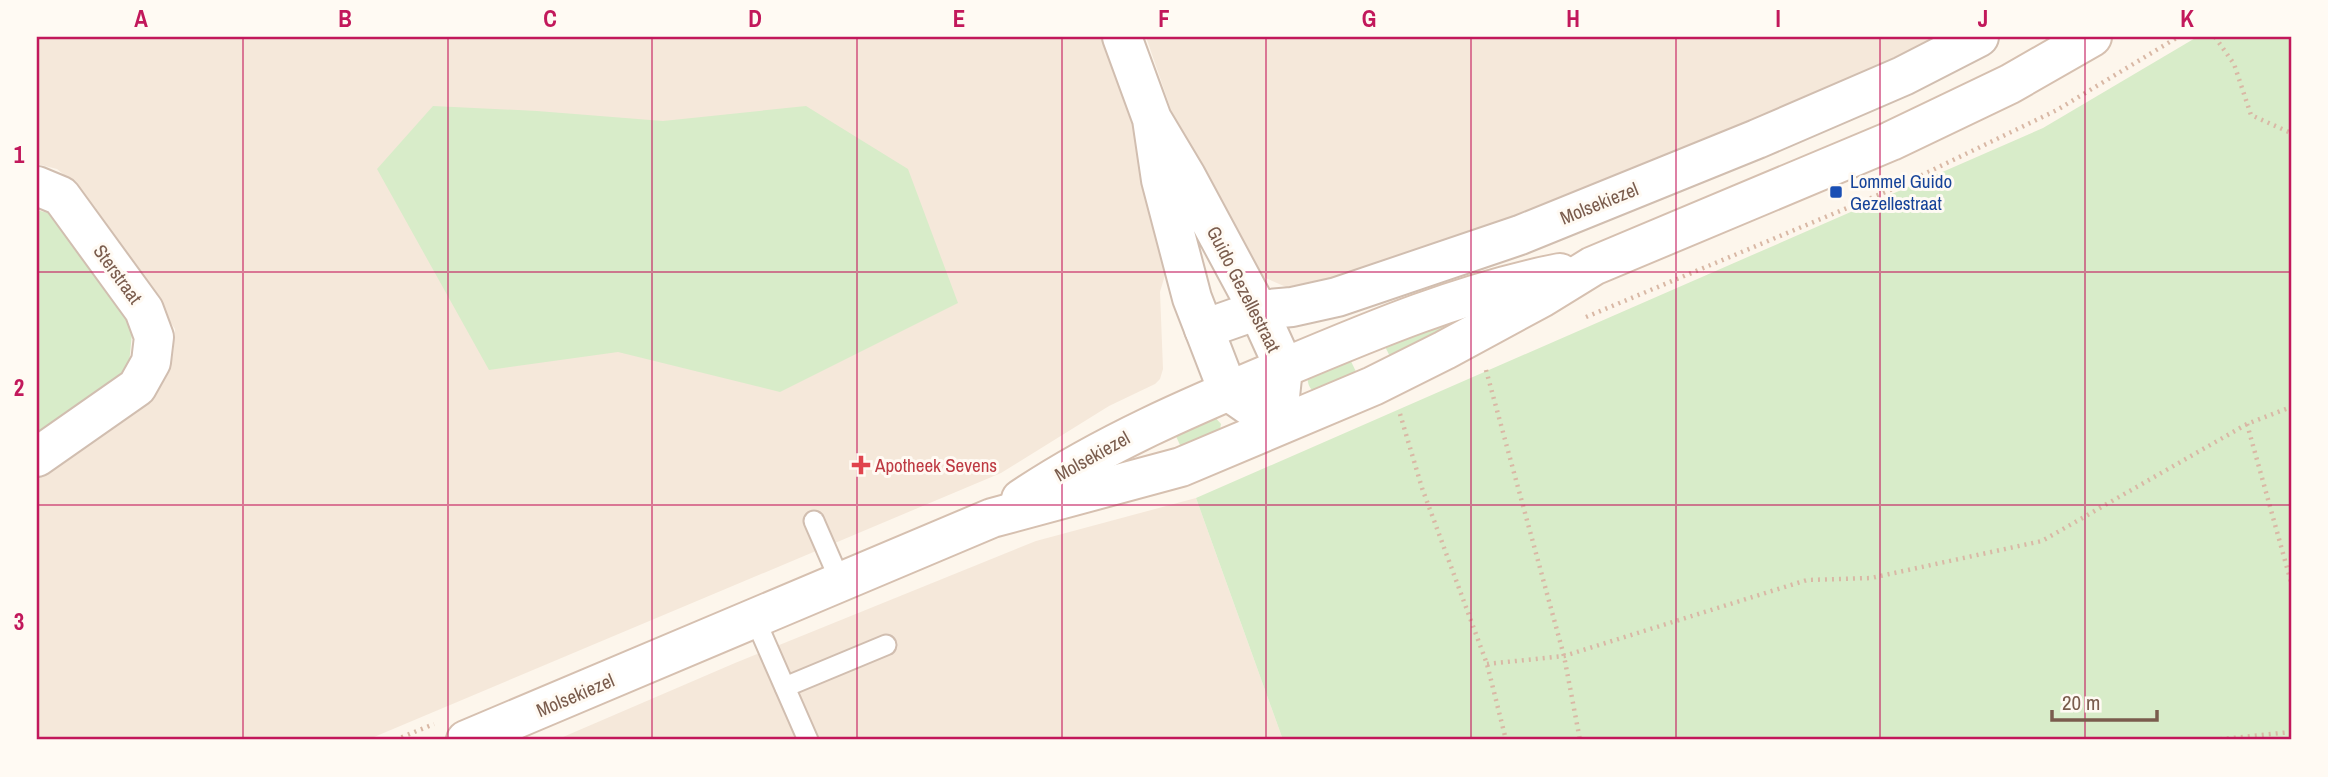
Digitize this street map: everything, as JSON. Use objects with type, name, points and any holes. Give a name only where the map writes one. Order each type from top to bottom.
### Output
[{"type":"main road","name":"Guido Gezellestraat","points":[[1122,37],[1152,120],[1164,192],[1192,298],[1228,391]]},
{"type":"main road","name":"Molsekiezel","points":[[1204,329],[1258,310],[1292,307],[1337,298],[1520,235],[1757,139],[1903,76],[1979,37]]},
{"type":"main road","name":"Molsekiezel","points":[[466,740],[992,518],[1181,467],[1373,386],[1445,351],[1593,266],[1891,141],[2010,84],[2092,37]]},
{"type":"main road","name":"Guido Gezellestraat","points":[[1152,120],[1186,176],[1258,310],[1283,368],[1277,425]]},
{"type":"main road","name":"Sterstraat","points":[[37,186],[61,196],[144,310],[154,337],[151,362],[136,387],[37,457]]},
{"type":"main road","name":"Molsekiezel","points":[[992,518],[1046,482],[1116,442],[1228,391],[1441,305],[1539,277],[1593,266]]},
{"type":"main road","points":[[1228,391],[1277,425]]},
{"type":"lane","points":[[814,521],[841,583]]},
{"type":"lane","points":[[755,619],[808,740]]},
{"type":"lane","points":[[785,687],[886,645]]},
{"type":"path","points":[[2216,37],[2234,64],[2251,115],[2291,133]]},
{"type":"path","points":[[1483,359],[1564,656],[1580,740]]},
{"type":"path","points":[[1396,403],[1422,488],[1486,664],[1506,740]]},
{"type":"path","points":[[1486,664],[1564,656],[1807,580],[1871,578],[2042,541],[2246,424],[2291,407]]},
{"type":"path","points":[[2246,424],[2291,582]]},
{"type":"path","points":[[2213,740],[2291,732]]},
{"type":"shaded area","points":[[37,37],[1102,37],[1130,110],[1169,261],[1160,292],[1163,369],[1155,384],[1109,406],[1001,473],[367,740],[38,740],[37,480],[140,405],[165,379],[173,356],[175,329],[79,187],[57,169],[37,164]]},
{"type":"shaded area","points":[[1146,37],[1947,37],[1515,224],[1293,290],[1261,276],[1180,136]]},
{"type":"shaded area","points":[[1196,498],[1283,740],[556,740],[735,663],[1036,541]]},
{"type":"green space","points":[[2197,37],[2291,37],[2291,740],[1283,740],[1196,498],[2043,128]]},
{"type":"green space","points":[[433,106],[663,121],[806,106],[908,169],[958,303],[780,392],[618,352],[489,370],[377,169]]},
{"type":"green space","points":[[37,210],[55,215],[133,322],[129,365],[113,382],[37,435]]},
{"type":"green space","points":[[1490,302],[1393,363],[1381,338]]},
{"type":"green space","points":[[1347,353],[1359,378],[1314,392],[1308,384],[1308,374]]},
{"type":"green space","points":[[1213,415],[1221,424],[1219,435],[1183,452],[1172,427]]},
{"type":"place","name":"Lommel Guido Gezellestraat","points":[[1836,192]]},
{"type":"place","name":"Apotheek Sevens","points":[[861,465]]}]
